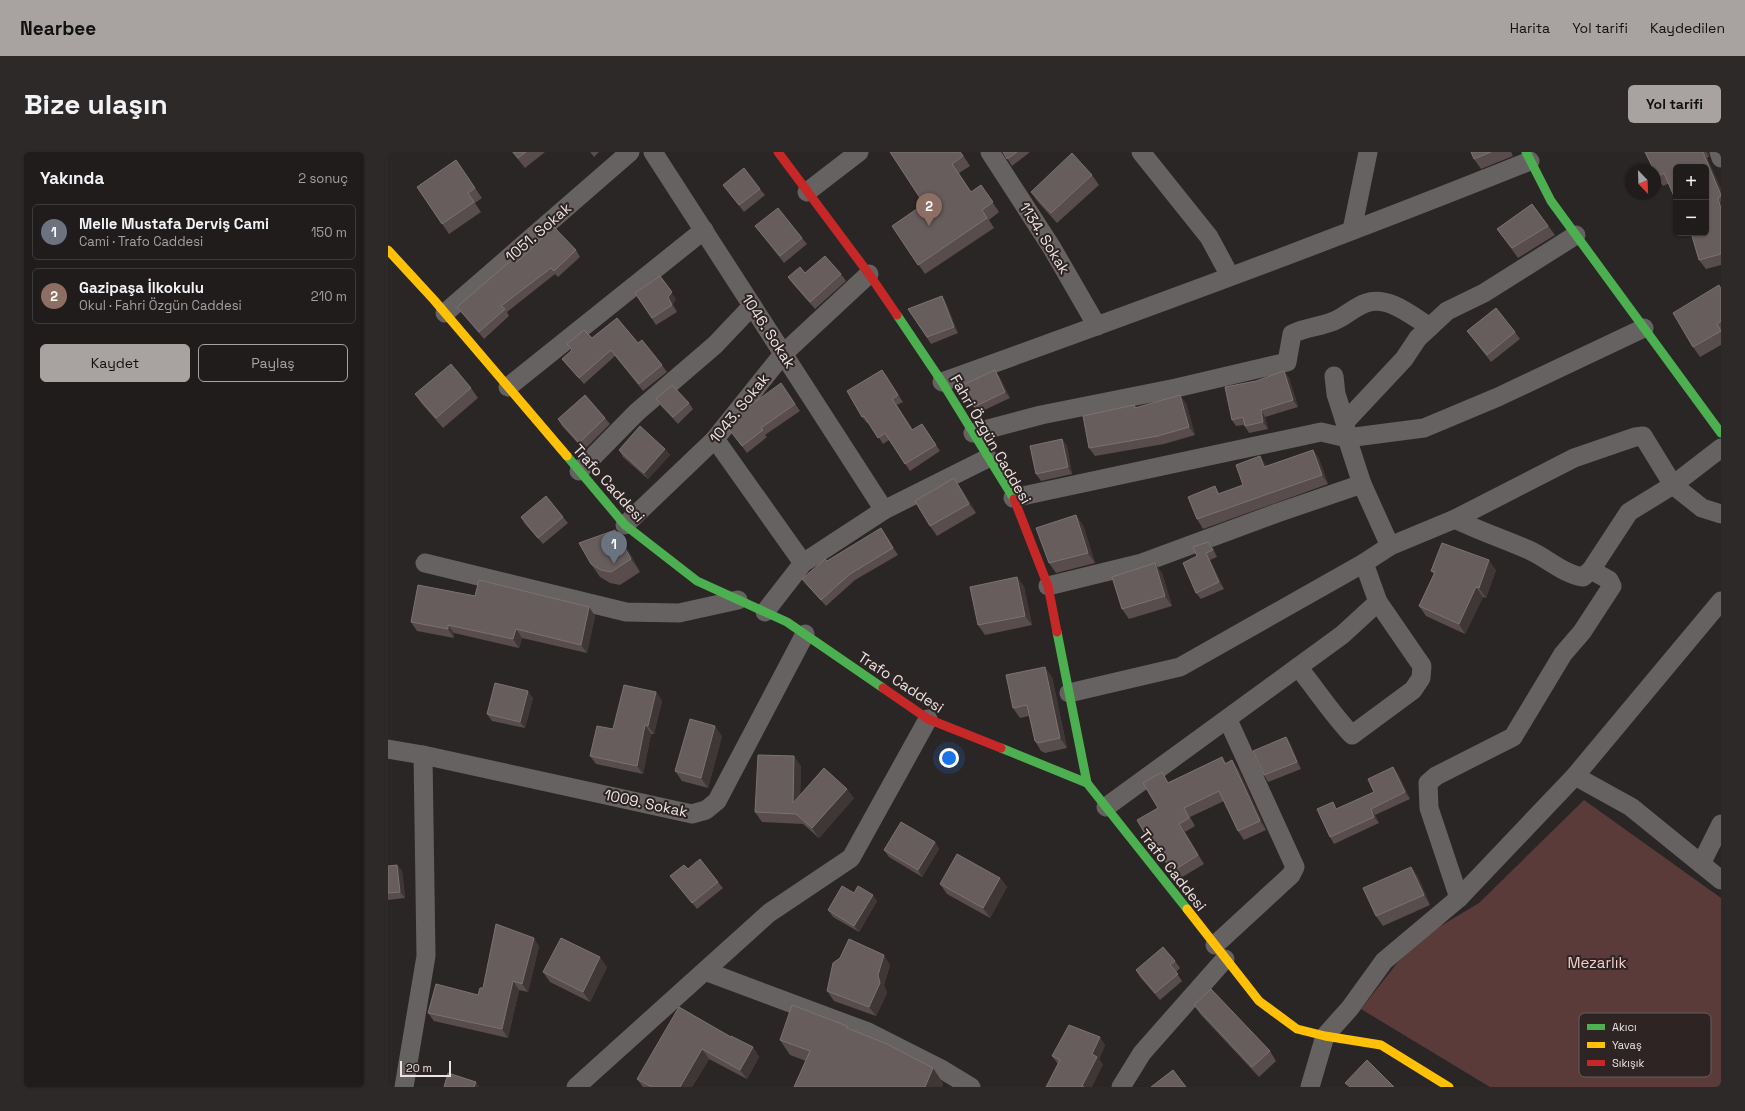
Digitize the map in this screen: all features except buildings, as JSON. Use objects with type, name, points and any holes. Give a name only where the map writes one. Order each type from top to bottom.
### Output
[{"type":"street","name":"1051. Sokak","points":[[445,313],[630,152]]},
{"type":"street","name":"1046. Sokak","points":[[653,152],[884,510]]},
{"type":"street","name":"Fahri Özgün Caddesi","points":[[778,152],[869,274],[942,382],[1013,498],[1048,586],[1088,783]]},
{"type":"street","points":[[807,192],[859,152]]},
{"type":"street","name":"1134. Sokak","points":[[990,152],[1052,248],[1097,326]]},
{"type":"street","points":[[1141,152],[1209,237],[1230,276]]},
{"type":"street","points":[[1352,230],[1368,152]]},
{"type":"street","points":[[1719,152],[1721,158]]},
{"type":"street","points":[[942,382],[1097,326],[1352,230],[1528,156],[1551,201],[1721,434]]},
{"type":"street","points":[[508,387],[704,230]]},
{"type":"street","points":[[1346,430],[1404,359],[1418,338],[1447,311],[1484,293],[1576,236]]},
{"type":"street","name":"Trafo Caddesi","points":[[388,250],[445,313],[625,525],[697,581],[787,622],[928,719],[1088,783],[1259,1001],[1297,1028],[1325,1036],[1381,1045],[1449,1087]]},
{"type":"street","name":"1043. Sokak","points":[[625,525],[715,439],[783,354],[869,274]]},
{"type":"street","points":[[973,432],[1042,415],[1176,388],[1287,362],[1292,334],[1334,321],[1367,302],[1382,302],[1398,307],[1430,327]]},
{"type":"street","points":[[579,471],[637,412],[716,345],[752,306]]},
{"type":"street","points":[[1013,498],[1322,432],[1424,428],[1498,397],[1644,328]]},
{"type":"street","points":[[1334,376],[1336,394],[1362,484],[1390,546]]},
{"type":"street","points":[[1070,693],[1180,667],[1364,563],[1390,546],[1455,519],[1574,458],[1635,437],[1643,436],[1673,485],[1702,508],[1721,514]]},
{"type":"street","points":[[715,439],[803,563]]},
{"type":"street","points":[[1455,519],[1474,529],[1529,550],[1574,575],[1583,577],[1591,570],[1629,512],[1673,485],[1721,448]]},
{"type":"street","points":[[765,612],[803,563],[884,510],[988,458]]},
{"type":"street","points":[[1048,586],[1142,563],[1277,513],[1362,484]]},
{"type":"street","points":[[425,563],[626,612],[679,613],[738,600]]},
{"type":"street","points":[[1298,667],[1352,735],[1413,690],[1421,678],[1422,666],[1378,602],[1364,563]]},
{"type":"street","points":[[1459,898],[1430,808],[1428,783],[1436,776],[1513,737],[1563,654],[1582,632],[1612,586],[1609,580],[1591,570]]},
{"type":"street","points":[[1310,1087],[1325,1036],[1350,1008],[1384,961],[1459,898],[1575,776],[1721,601]]},
{"type":"street","points":[[1106,806],[1228,720],[1342,635],[1378,602]]},
{"type":"street","name":"1009. Sokak","points":[[388,749],[423,755],[692,814],[706,810],[717,800],[805,634]]},
{"type":"street","points":[[583,1085],[705,971],[770,913],[851,858],[928,719]]},
{"type":"street","points":[[1121,1087],[1142,1053],[1220,952],[1291,875],[1295,867],[1228,720]]},
{"type":"street","points":[[404,1087],[426,956],[423,755]]},
{"type":"street","points":[[1575,776],[1631,807],[1721,880]]},
{"type":"street","points":[[1701,864],[1721,824]]},
{"type":"street","points":[[705,971],[868,1032],[943,1070],[971,1087]]},
{"type":"green space","name":"Mezarlık","points":[[1584,800],[1721,898],[1721,1087],[1490,1087],[1361,1009],[1398,962],[1434,930],[1479,903]]},
{"type":"traffic: fast","points":[[1526,152],[1551,201],[1721,433]]},
{"type":"traffic: fast","points":[[897,315],[942,382],[1014,499]]},
{"type":"traffic: fast","points":[[567,456],[625,525],[697,581],[787,622],[883,688]]},
{"type":"traffic: fast","points":[[1057,632],[1087,783]]},
{"type":"traffic: fast","points":[[1001,748],[1087,783],[1187,909]]},
{"type":"traffic: slow","points":[[388,250],[434,300],[567,456]]},
{"type":"traffic: slow","points":[[1187,909],[1259,1001],[1297,1029],[1325,1036],[1381,1045],[1449,1087]]},
{"type":"traffic: jam","points":[[778,152],[869,274],[897,315]]},
{"type":"traffic: jam","points":[[1014,499],[1048,586],[1057,632]]},
{"type":"traffic: jam","points":[[883,688],[928,719],[1001,748]]},
{"type":"place","name":"Gazipaşa İlkokulu","points":[[929,226]]},
{"type":"place","name":"Melle Mustafa Derviş Cami","points":[[614,564]]}]
